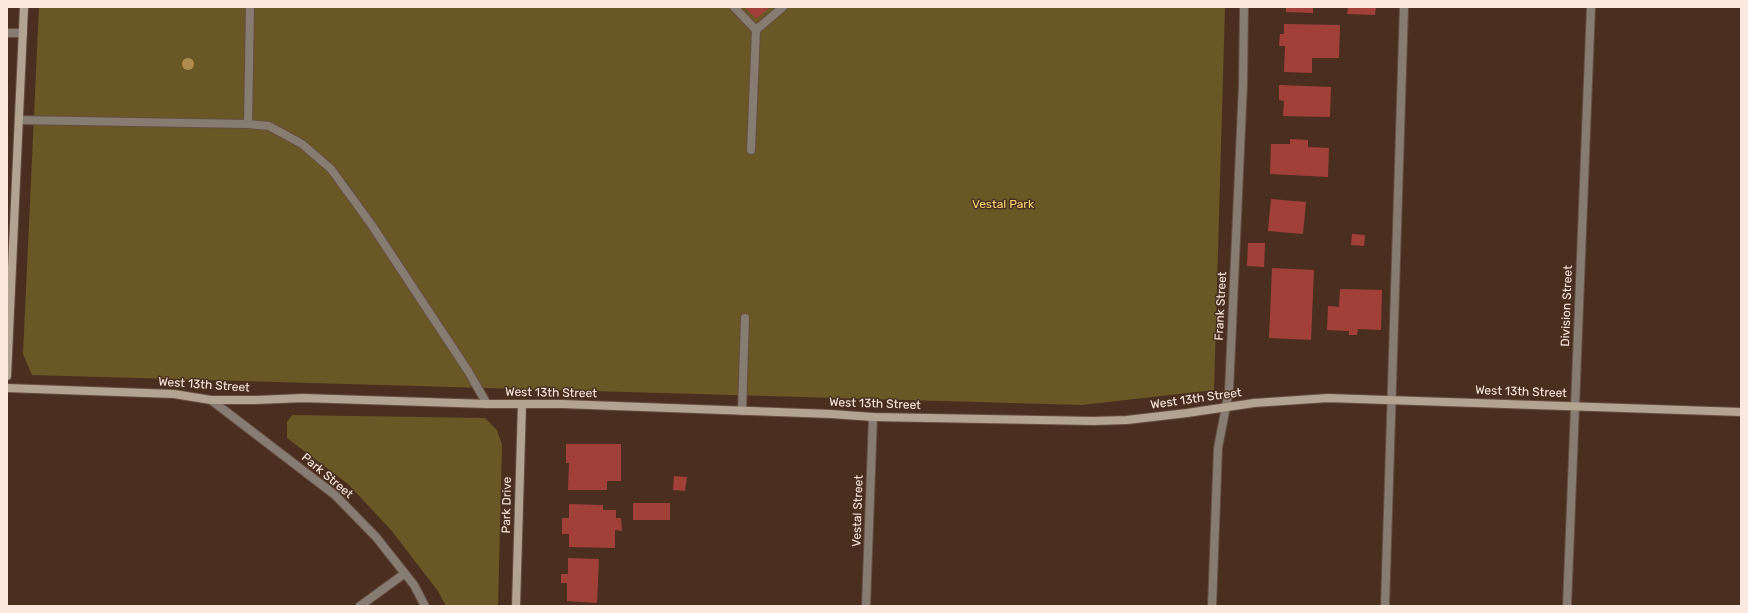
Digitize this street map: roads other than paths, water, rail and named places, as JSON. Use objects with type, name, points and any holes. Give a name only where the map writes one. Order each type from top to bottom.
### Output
[{"type":"street","points":[[7,376],[24,7]]},
{"type":"street","points":[[248,124],[250,7]]},
{"type":"street","points":[[734,7],[756,30],[751,150]]},
{"type":"street","points":[[756,30],[783,7]]},
{"type":"street","name":"Frank Street","points":[[1212,606],[1218,448],[1226,407],[1230,367],[1243,85],[1244,7]]},
{"type":"street","points":[[1385,606],[1404,7]]},
{"type":"street","name":"Division Street","points":[[1567,606],[1591,7]]},
{"type":"street","points":[[7,33],[23,33]]},
{"type":"street","points":[[19,120],[248,124],[270,126],[302,144],[331,169],[375,231],[468,371],[487,404]]},
{"type":"street","points":[[742,411],[744,318]]},
{"type":"street","name":"West 13th Street","points":[[7,388],[174,394],[211,400],[303,398],[742,411],[873,417],[1094,421],[1127,420],[1254,403],[1328,398],[1741,412]]},
{"type":"street","name":"Park Street","points":[[211,400],[335,495],[376,537],[404,574],[425,606]]},
{"type":"street","name":"Park Drive","points":[[516,606],[522,404]]},
{"type":"street","name":"Vestal Street","points":[[866,606],[873,417]]},
{"type":"street","points":[[360,606],[404,574]]},
{"type":"park label","name":"Vestal Park","points":[[1003,205]]}]
